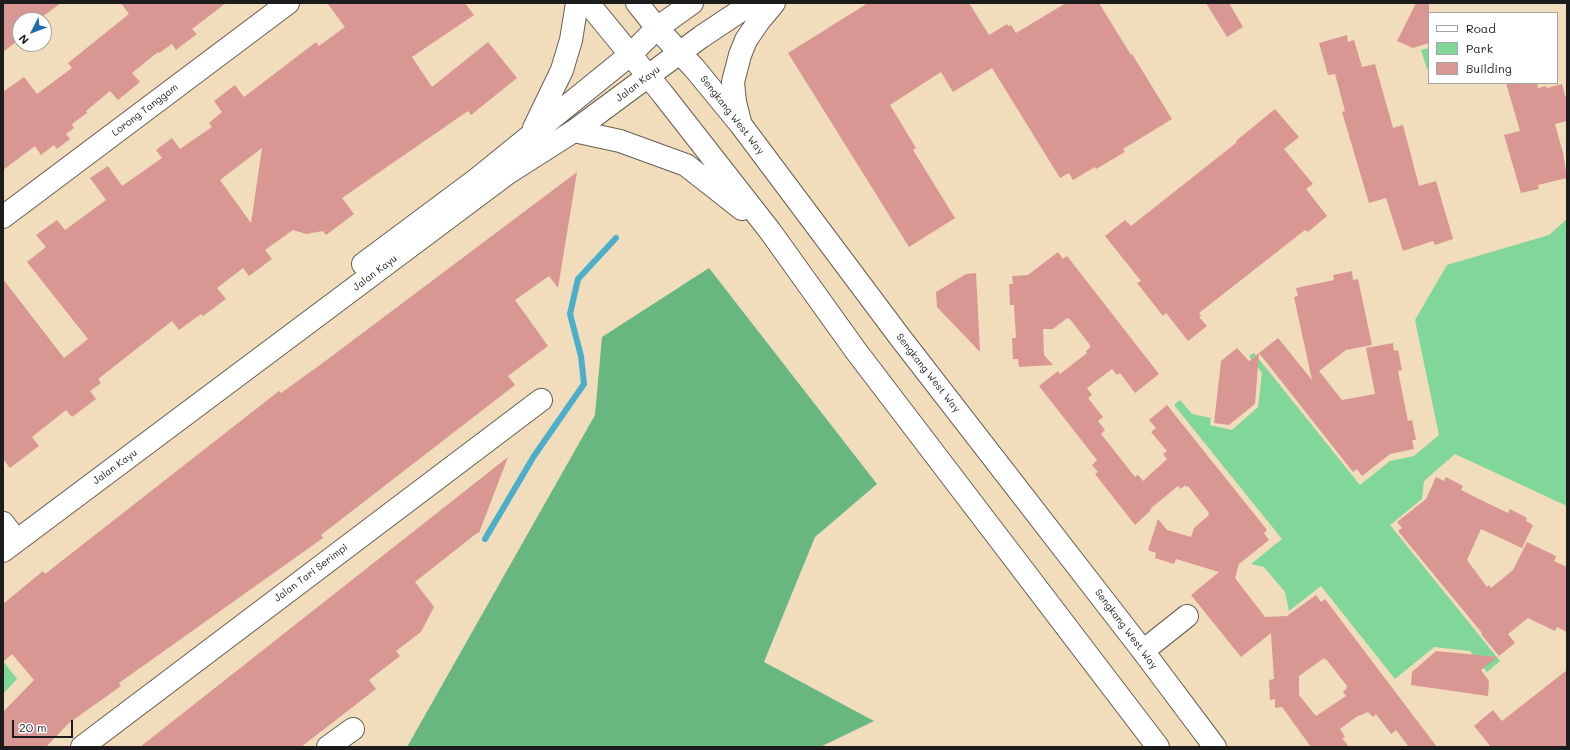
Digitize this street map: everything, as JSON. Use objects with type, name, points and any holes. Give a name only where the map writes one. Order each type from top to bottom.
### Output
[{"type":"main road","name":"Lorong Tanggam","points":[[3,217],[288,3]]},
{"type":"main road","points":[[531,134],[562,70],[571,40],[577,3]]},
{"type":"main road","points":[[588,3],[649,77],[770,231],[856,351],[1158,747]]},
{"type":"main road","name":"Sengkang West Way","points":[[637,3],[656,28],[680,53],[740,125],[1215,747]]},
{"type":"main road","name":"Jalan Kayu","points":[[7,536],[228,365],[337,285],[390,242],[477,179],[630,54],[656,28],[692,3]]},
{"type":"main road","name":"Jalan Kayu","points":[[7,536],[212,396],[508,173],[574,131],[680,53],[752,3]]},
{"type":"main road","points":[[740,125],[735,102],[733,82],[746,40],[759,20],[774,3]]},
{"type":"main road","points":[[574,131],[620,141],[686,165],[770,231]]},
{"type":"main road","name":"Jalan Tari Serimpi","points":[[82,747],[541,400]]},
{"type":"main road","points":[[1143,651],[1186,616]]},
{"type":"main road","points":[[328,747],[353,729]]},
{"type":"green space","points":[[1428,48],[1427,69],[1421,50]]},
{"type":"green space","points":[[1567,219],[1567,506],[1455,454],[1424,481],[1422,499],[1390,525],[1500,661],[1487,672],[1470,651],[1434,647],[1395,679],[1321,586],[1289,611],[1285,592],[1264,567],[1251,564],[1282,539],[1174,405],[1180,400],[1192,414],[1211,418],[1210,425],[1232,430],[1258,407],[1262,373],[1249,356],[1254,353],[1360,485],[1390,461],[1414,456],[1439,435],[1415,320],[1447,265],[1549,235]]},
{"type":"green space","points":[[709,268],[877,484],[815,537],[764,662],[874,721],[820,747],[407,747],[595,415],[602,337]]},
{"type":"green space","points":[[3,661],[17,679],[3,694]]},
{"type":"building","points":[[3,3],[61,3],[49,12],[12,12],[12,45],[3,52]]},
{"type":"building","points":[[121,3],[226,3],[192,29],[197,34],[176,50],[172,44],[159,53],[158,52],[132,73],[140,82],[118,100],[110,91],[86,111],[87,113],[72,124],[74,128],[66,134],[70,139],[57,149],[54,145],[41,155],[35,146],[3,170],[3,92],[24,77],[37,94],[72,68],[68,63],[129,14]]},
{"type":"building","points":[[327,3],[465,3],[474,15],[412,57],[432,87],[488,42],[517,78],[471,115],[468,111],[342,198],[354,214],[326,235],[323,231],[306,234],[293,230],[265,250],[272,259],[249,276],[243,268],[217,288],[226,299],[203,316],[201,314],[179,330],[172,321],[98,379],[101,383],[90,391],[96,399],[72,417],[66,410],[32,437],[39,446],[10,468],[3,459],[3,279],[64,358],[88,339],[27,262],[46,247],[36,235],[57,220],[65,230],[106,200],[90,178],[108,166],[122,186],[162,158],[156,150],[172,138],[180,149],[212,127],[209,123],[222,112],[214,101],[235,85],[244,97],[316,42],[319,46],[345,27]],"holes":[[[262,148],[251,223],[220,180]]]},
{"type":"building","points":[[868,3],[969,3],[989,35],[1007,24],[1008,26],[1011,25],[1016,33],[1066,3],[1099,3],[1172,119],[1123,149],[1125,152],[1096,169],[1095,167],[1073,180],[1069,173],[1060,178],[992,68],[953,92],[941,72],[890,105],[916,148],[913,150],[955,218],[909,247],[788,53]]},
{"type":"building","points":[[1206,3],[1229,3],[1243,27],[1227,37]]},
{"type":"building","points":[[1416,3],[1429,3],[1428,43],[1413,48],[1397,41]]},
{"type":"building","points":[[1347,35],[1348,42],[1354,40],[1362,67],[1375,64],[1393,128],[1403,125],[1419,186],[1436,181],[1453,239],[1435,245],[1433,241],[1403,251],[1386,198],[1369,203],[1342,112],[1345,111],[1335,74],[1328,75],[1319,43]]},
{"type":"building","points":[[1506,84],[1537,84],[1538,88],[1546,86],[1547,88],[1562,84],[1567,102],[1567,121],[1555,124],[1563,153],[1567,178],[1538,185],[1539,189],[1521,193],[1504,135],[1520,131]]},
{"type":"building","points":[[1275,109],[1299,137],[1284,149],[1313,184],[1306,189],[1327,216],[1308,232],[1305,230],[1199,313],[1201,316],[1199,317],[1207,326],[1188,341],[1166,313],[1163,316],[1137,283],[1141,281],[1105,236],[1125,220],[1131,226],[1236,143],[1236,141]]},
{"type":"building","points":[[577,172],[558,288],[549,276],[515,300],[548,346],[508,376],[515,385],[321,535],[323,538],[119,683],[121,686],[69,723],[46,747],[3,747],[3,712],[34,680],[12,654],[3,662],[3,604],[43,571],[45,574],[279,391],[281,393],[320,365]]},
{"type":"building","points":[[1058,252],[1063,259],[1067,256],[1159,374],[1135,393],[1120,373],[1117,375],[1112,369],[1087,388],[1092,395],[1088,398],[1103,417],[1098,421],[1105,430],[1101,434],[1135,477],[1137,475],[1139,476],[1143,481],[1167,459],[1163,454],[1167,451],[1151,432],[1156,428],[1149,420],[1167,405],[1267,530],[1264,533],[1269,540],[1239,564],[1235,578],[1265,617],[1287,616],[1316,595],[1321,602],[1325,599],[1437,747],[1409,747],[1396,730],[1391,734],[1376,714],[1373,717],[1368,712],[1356,717],[1340,729],[1345,737],[1342,738],[1349,747],[1311,747],[1282,707],[1275,708],[1275,699],[1270,700],[1269,680],[1274,679],[1271,633],[1241,657],[1191,595],[1219,572],[1176,559],[1174,564],[1155,558],[1156,553],[1148,550],[1158,519],[1167,530],[1191,537],[1194,528],[1209,515],[1209,513],[1188,486],[1186,487],[1185,485],[1181,489],[1178,486],[1150,509],[1151,510],[1135,525],[1095,474],[1098,472],[1092,465],[1097,460],[1039,386],[1058,371],[1060,374],[1087,353],[1086,351],[1091,347],[1089,346],[1090,345],[1069,318],[1067,318],[1053,329],[1043,329],[1044,355],[1053,365],[1019,367],[1018,359],[1013,359],[1012,338],[1016,338],[1014,305],[1010,305],[1009,284],[1013,284],[1012,276],[1028,275]],"holes":[[[1324,658],[1325,660],[1326,659],[1347,686],[1343,692],[1346,696],[1316,716],[1299,695],[1299,676]]]},
{"type":"building","points":[[1352,271],[1353,280],[1358,279],[1372,345],[1346,350],[1319,371],[1342,400],[1375,394],[1366,348],[1393,343],[1394,351],[1398,350],[1402,370],[1398,371],[1408,421],[1412,420],[1416,440],[1412,440],[1414,449],[1390,454],[1362,476],[1357,469],[1353,472],[1259,353],[1278,338],[1312,380],[1294,297],[1298,296],[1296,288],[1334,280],[1333,275]]},
{"type":"building","points":[[976,273],[980,352],[937,307],[936,292],[966,274]]},
{"type":"building","points":[[1237,348],[1249,361],[1259,353],[1255,404],[1229,425],[1214,423],[1221,361]]},
{"type":"building","points":[[508,457],[479,533],[477,533],[415,582],[434,607],[421,632],[396,651],[400,656],[369,680],[376,689],[301,747],[140,747]]},
{"type":"building","points":[[1436,477],[1444,481],[1446,477],[1463,486],[1461,490],[1508,513],[1510,509],[1527,518],[1526,521],[1533,525],[1522,548],[1481,529],[1467,560],[1487,587],[1489,585],[1491,588],[1513,570],[1527,542],[1556,556],[1554,561],[1567,567],[1567,632],[1557,627],[1555,631],[1528,618],[1508,634],[1515,643],[1499,656],[1481,634],[1482,633],[1398,531],[1402,528],[1397,522],[1426,499]]},
{"type":"building","points":[[1436,651],[1497,657],[1481,670],[1489,681],[1488,696],[1411,685],[1412,672]]},
{"type":"building","points":[[1567,670],[1567,747],[1491,747],[1474,726],[1493,710],[1502,721]]},
{"type":"waterway","points":[[485,539],[534,456],[584,384],[581,356],[570,314],[578,279],[616,238]]}]
